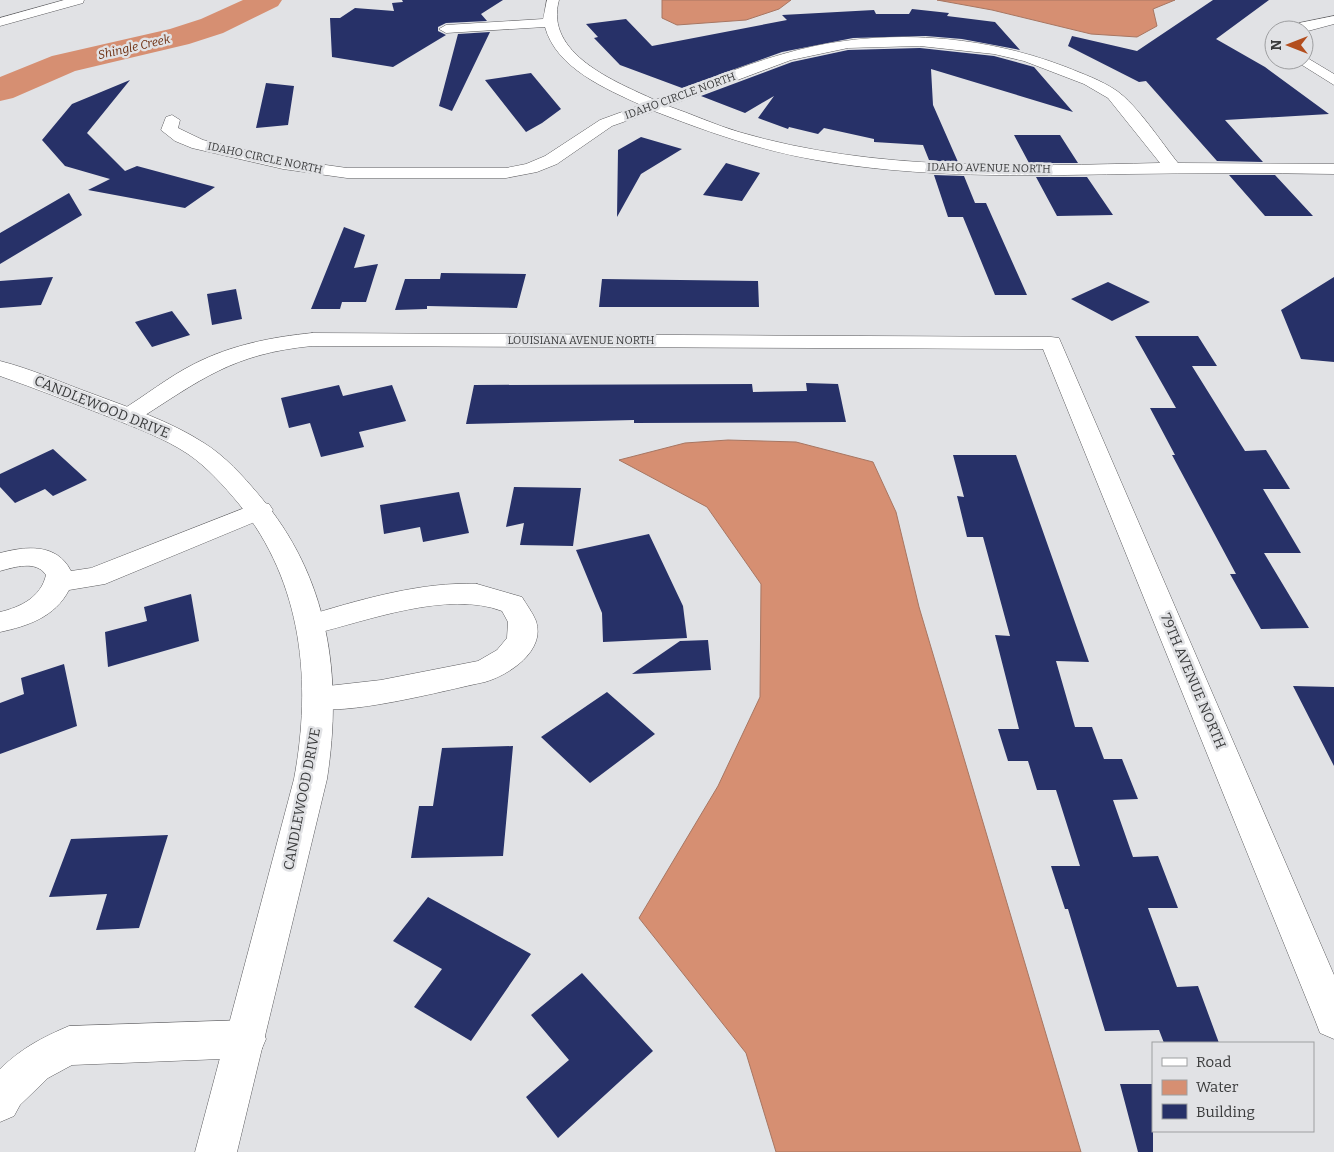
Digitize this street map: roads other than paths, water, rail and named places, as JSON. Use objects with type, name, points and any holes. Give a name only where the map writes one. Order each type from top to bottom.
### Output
[{"type":"street","points":[[0,22],[60,2],[78,0]]},
{"type":"street","points":[[446,29],[550,23],[550,7],[553,0]]},
{"type":"street","points":[[1314,24],[1334,20]]},
{"type":"street","name":"IDAHO AVENUE NORTH","points":[[550,23],[558,43],[575,62],[600,79],[652,105],[709,129],[756,142],[809,153],[866,162],[984,169],[1334,169]]},
{"type":"street","name":"IDAHO CIRCLE NORTH","points":[[172,120],[169,130],[181,138],[198,144],[283,164],[346,173],[480,175],[506,173],[531,168],[551,160],[606,123],[787,56],[816,49],[884,42],[957,44],[1029,58],[1089,81],[1113,95],[1173,168]]},
{"type":"street","points":[[1314,68],[1334,80]]},
{"type":"street","name":"LOUISIANA AVENUE NORTH","points":[[128,416],[212,364],[249,351],[289,341],[328,339],[1051,343]]},
{"type":"street","name":"79TH AVENUE NORTH","points":[[1051,343],[1334,1020]]},
{"type":"street","name":"CANDLEWOOD DRIVE","points":[[0,368],[74,393],[160,428],[204,454],[239,486],[260,510],[279,539],[298,580],[313,624],[319,698],[317,737],[302,818],[216,1152]]},
{"type":"street","points":[[60,582],[95,577],[260,510]]},
{"type":"street","points":[[0,562],[31,557],[48,560],[58,569],[60,582],[57,590],[43,604],[23,616],[0,622]]},
{"type":"street","points":[[313,624],[368,610],[465,594],[494,597],[512,604],[522,622],[522,641],[507,658],[485,671],[381,692],[319,698]]},
{"type":"street","points":[[0,1102],[6,1091],[34,1064],[69,1046],[246,1039]]},
{"type":"water","points":[[662,0],[791,0],[779,9],[746,20],[677,25],[662,18]]},
{"type":"water","points":[[937,0],[1175,0],[1153,9],[1157,26],[1137,37],[1091,34],[992,10]]},
{"type":"water","points":[[728,440],[796,442],[873,462],[896,512],[919,607],[1081,1152],[776,1152],[746,1053],[639,918],[718,786],[760,697],[761,584],[707,507],[619,460],[685,443]]},
{"type":"waterway","name":"Shingle Creek","points":[[0,90],[64,63],[178,37],[212,26],[267,0]]}]
